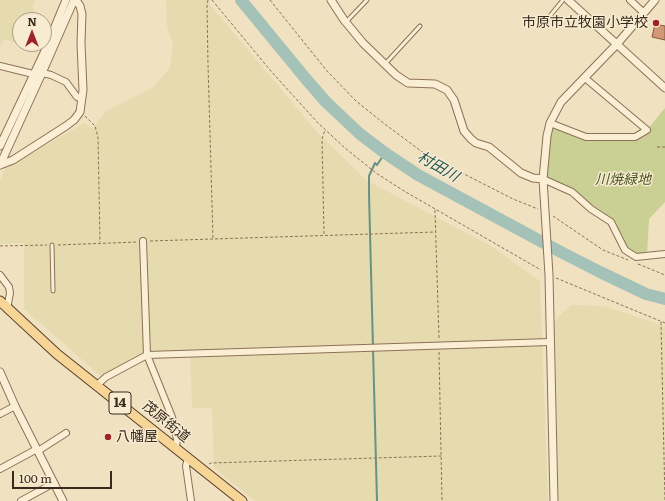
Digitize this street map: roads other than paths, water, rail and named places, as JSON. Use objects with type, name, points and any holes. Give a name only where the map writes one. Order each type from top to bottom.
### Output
[{"type":"main road","name":"茂原街道","points":[[0,301],[57,354],[176,447],[242,501]]},
{"type":"street","points":[[0,146],[47,46],[66,0]]},
{"type":"street","points":[[75,0],[80,6],[82,14],[81,43],[83,90],[80,112],[74,120],[66,126],[13,160],[0,165],[42,74],[75,0]]},
{"type":"street","points":[[331,0],[346,22],[372,53],[396,75],[408,82],[415,84],[435,84],[447,90],[454,100],[460,123],[464,131],[467,136],[476,143],[489,147],[521,173],[533,178],[543,179],[572,192],[591,209],[611,222],[625,250],[636,257],[665,254]]},
{"type":"street","points":[[568,0],[665,88]]},
{"type":"street","points":[[630,0],[644,13]]},
{"type":"street","points":[[554,501],[549,275],[543,179],[545,152],[550,123],[562,102],[617,44],[655,0]]},
{"type":"street","points":[[0,66],[33,74]]},
{"type":"street","points":[[42,74],[51,75],[66,82],[77,97],[82,99]]},
{"type":"street","points":[[550,123],[586,137],[635,137],[647,130],[584,78]]},
{"type":"street","points":[[143,241],[147,355],[172,417],[177,439],[176,447]]},
{"type":"street","points":[[0,274],[9,287],[10,293],[7,309]]},
{"type":"street","points":[[97,385],[106,377],[147,355],[550,342]]},
{"type":"street","points":[[0,372],[15,406],[63,501]]},
{"type":"street","points":[[0,414],[15,406]]},
{"type":"street","points":[[0,469],[38,450],[66,433]]},
{"type":"street","points":[[188,458],[186,466],[191,501]]},
{"type":"street","points":[[21,501],[54,484]]},
{"type":"lane","points":[[346,22],[367,0]]},
{"type":"lane","points":[[545,22],[563,0]]},
{"type":"lane","points":[[385,64],[420,26]]},
{"type":"lane","points":[[52,245],[53,291]]},
{"type":"waterway","name":"村田川","points":[[241,0],[326,102],[360,134],[385,153],[418,175],[557,250],[646,294],[665,299]]},
{"type":"waterway","points":[[377,501],[369,176],[375,163],[377,165],[385,153]]},
{"type":"place","name":"市原市立牧園小学校","points":[[656,23]]},
{"type":"place","name":"八幡屋","points":[[108,437]]},
{"type":"park label","name":"川焼緑地","points":[[623,180]]}]
